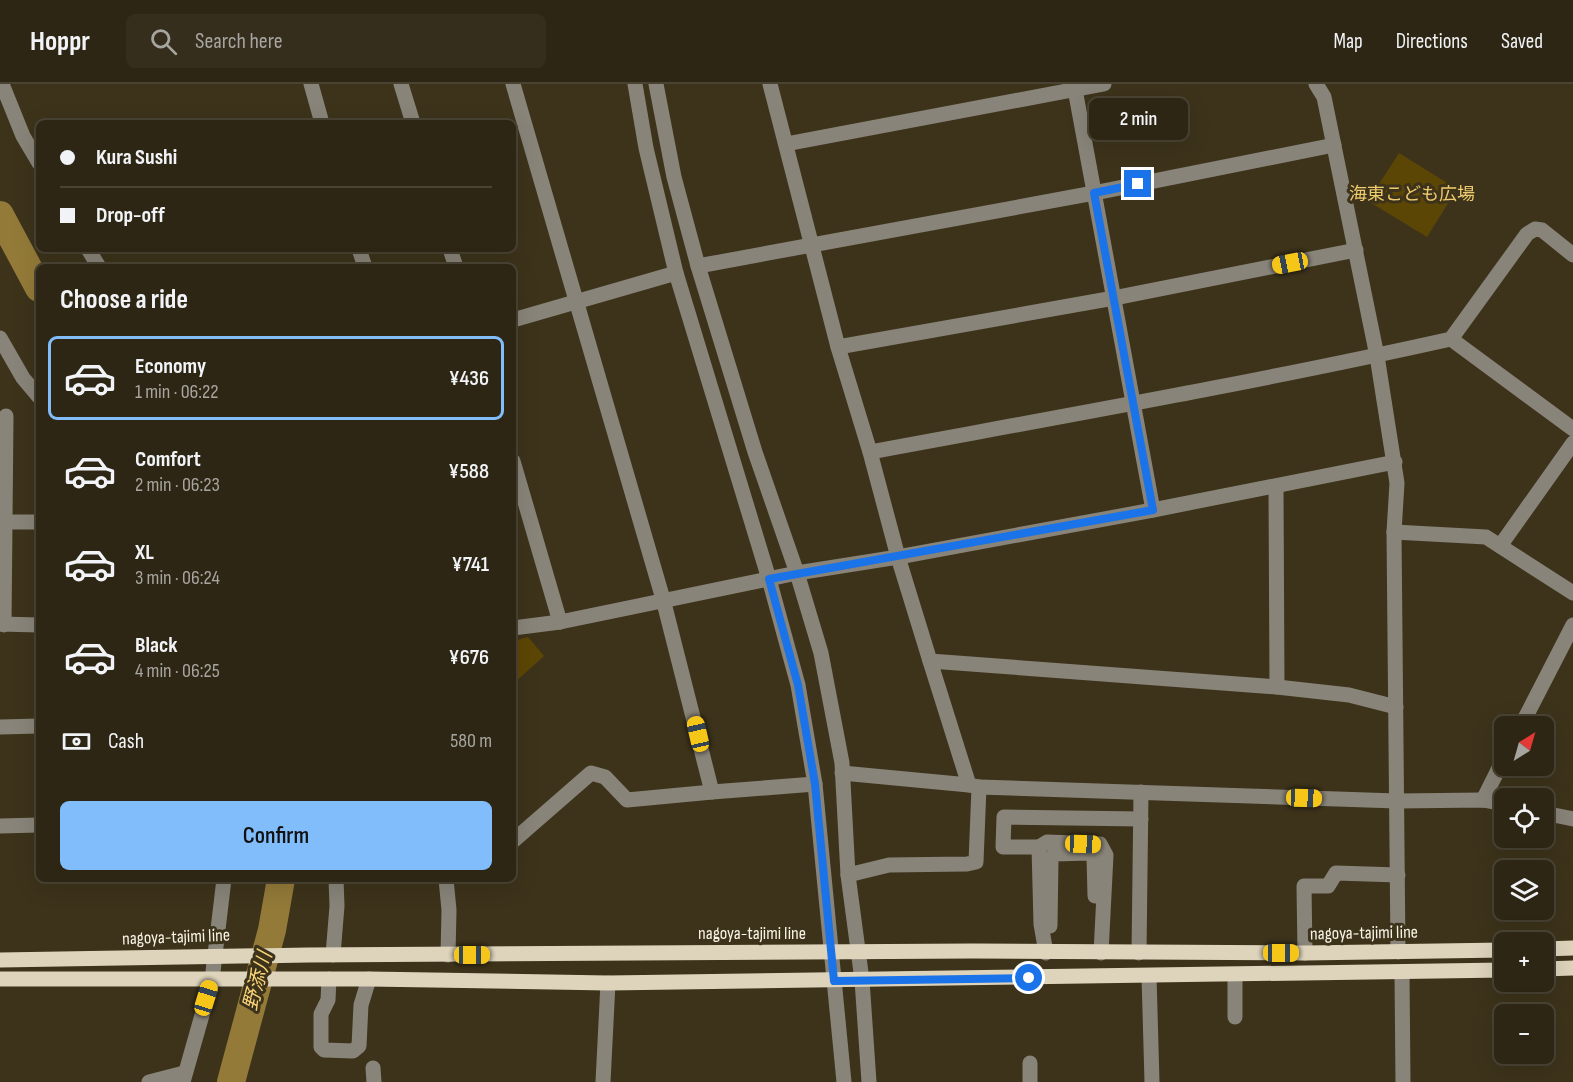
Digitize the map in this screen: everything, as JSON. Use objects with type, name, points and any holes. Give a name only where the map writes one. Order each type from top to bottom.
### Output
[{"type":"main road","points":[[1554,949],[1573,948]]},
{"type":"main road","name":"nagoya-tajimi line","points":[[0,960],[333,954],[1305,953],[1494,950]]},
{"type":"main road","points":[[1554,969],[1573,968]]},
{"type":"main road","points":[[0,979],[212,980],[234,978],[608,983],[1494,970]]},
{"type":"street","points":[[2,84],[23,135],[36,158]]},
{"type":"street","points":[[311,84],[321,120]]},
{"type":"street","points":[[401,84],[412,120]]},
{"type":"street","points":[[513,84],[663,599],[712,792]]},
{"type":"street","points":[[635,84],[646,148],[676,273],[769,579],[798,685],[815,784],[844,1082]]},
{"type":"street","points":[[656,84],[674,177],[698,266],[755,452],[797,573],[821,653],[842,773],[848,875],[862,980],[869,1082]]},
{"type":"street","points":[[770,84],[811,247],[898,557],[930,661],[974,786],[976,862],[889,865],[848,875]]},
{"type":"street","points":[[786,144],[1075,87],[1104,84]]},
{"type":"street","points":[[1316,84],[1324,97],[1356,250],[1377,356],[1397,483],[1394,532],[1398,952]]},
{"type":"street","points":[[1075,87],[1153,510]]},
{"type":"street","points":[[698,266],[811,247],[1334,145]]},
{"type":"street","points":[[870,452],[1134,404],[1451,339],[1527,234],[1535,229],[1542,230],[1573,255]]},
{"type":"street","points":[[838,346],[1114,298],[1356,250]]},
{"type":"street","points":[[516,319],[676,273]]},
{"type":"street","points":[[0,338],[23,378],[36,393]]},
{"type":"street","points":[[1451,339],[1573,429]]},
{"type":"street","points":[[6,416],[2,522],[2,624],[36,625]]},
{"type":"street","points":[[1500,546],[1573,443]]},
{"type":"street","points":[[516,628],[560,622],[797,573],[898,557],[1153,510],[1395,462]]},
{"type":"street","points":[[516,471],[560,622]]},
{"type":"street","points":[[1276,487],[1277,687]]},
{"type":"street","points":[[2,522],[36,522]]},
{"type":"street","points":[[1394,532],[1486,537],[1573,593]]},
{"type":"street","points":[[1526,716],[1573,626]]},
{"type":"street","points":[[930,661],[1277,687],[1348,695],[1396,707]]},
{"type":"street","points":[[0,727],[36,726]]},
{"type":"street","points":[[516,838],[591,773],[605,777],[627,800],[815,784]]},
{"type":"street","points":[[842,773],[974,786],[1397,801],[1483,800],[1494,802]]},
{"type":"street","points":[[1483,800],[1495,776]]},
{"type":"street","points":[[1139,953],[1141,792]]},
{"type":"street","points":[[1554,815],[1573,819]]},
{"type":"street","points":[[1101,953],[1106,855],[1100,844],[1047,842],[1039,848],[1003,847],[1004,817],[1141,819]]},
{"type":"street","points":[[0,826],[36,825]]},
{"type":"street","points":[[1039,848],[1041,924],[1046,953]]},
{"type":"street","points":[[1046,953],[1051,919],[1051,859],[1054,854],[1089,853],[1094,857],[1096,927],[1101,953]]},
{"type":"street","points":[[1305,953],[1304,886],[1328,886],[1336,873],[1398,875]]},
{"type":"street","points":[[149,1082],[183,1077],[212,980],[224,882]]},
{"type":"street","points":[[333,954],[337,906],[336,882]]},
{"type":"street","points":[[446,882],[449,910],[448,955]]},
{"type":"street","points":[[1402,973],[1403,1082]]},
{"type":"street","points":[[1234,975],[1235,1017]]},
{"type":"street","points":[[1149,976],[1152,1082]]},
{"type":"street","points":[[329,979],[328,1000],[321,1014],[321,1047],[324,1050],[353,1051],[359,1046],[361,1005],[369,979]]},
{"type":"street","points":[[603,1082],[608,983]]},
{"type":"street","points":[[1030,1063],[1030,1082]]},
{"type":"green space","name":"海東こども広場","points":[[1399,153],[1457,189],[1427,237],[1368,201]]},
{"type":"green space","points":[[528,637],[544,656],[516,681],[516,642]]},
{"type":"waterway","name":"野添川","points":[[0,215],[36,282]]},
{"type":"waterway","name":"野添川","points":[[231,1082],[272,930],[280,882]]},
{"type":"route","points":[[1029,978],[834,981],[815,784],[798,685],[769,579],[1153,510],[1094,193],[1138,184]]}]
